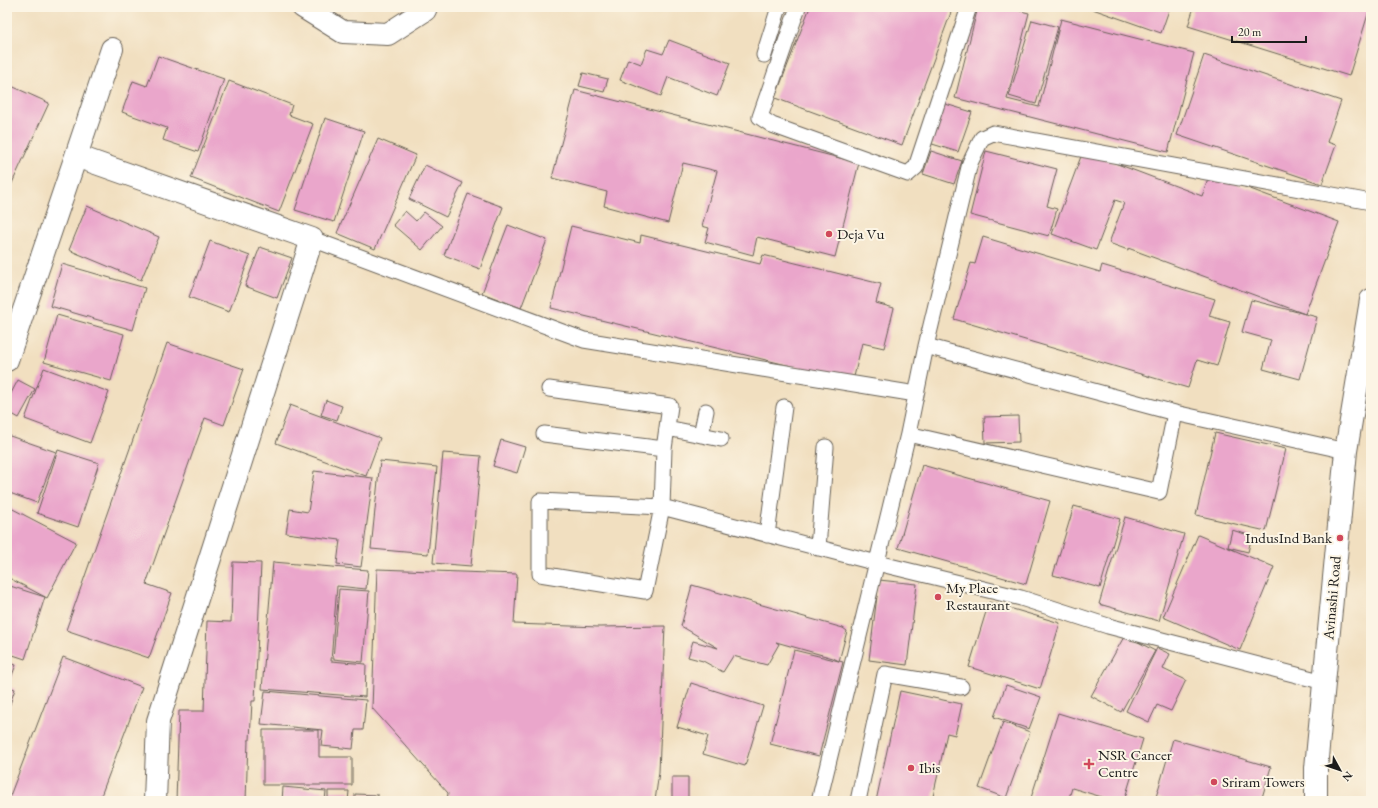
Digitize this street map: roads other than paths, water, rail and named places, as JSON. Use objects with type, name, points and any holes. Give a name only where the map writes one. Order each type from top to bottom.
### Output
[{"type":"street","points":[[303,7],[343,32],[388,34],[425,10],[426,7]]},
{"type":"street","points":[[7,360],[112,49]]},
{"type":"street","points":[[76,156],[312,239],[158,721],[155,801]]},
{"type":"street","name":"Avinashi Road","points":[[1316,801],[1316,768],[1346,451],[1371,300]]},
{"type":"lane","points":[[764,55],[779,7]]},
{"type":"lane","points":[[798,7],[760,117],[772,125],[908,174],[916,167],[969,7]]},
{"type":"lane","points":[[819,801],[908,434],[926,346],[970,163],[982,138],[993,133],[1371,202]]},
{"type":"lane","points":[[312,239],[584,340],[916,394]]},
{"type":"lane","points":[[926,346],[1175,413],[1346,451]]},
{"type":"lane","points":[[549,389],[670,406],[664,449],[662,507],[645,591],[540,574],[540,501],[662,507],[877,563],[1021,598],[1108,626],[1324,682]]},
{"type":"lane","points":[[767,535],[784,407]]},
{"type":"lane","points":[[701,435],[706,411]]},
{"type":"lane","points":[[908,434],[1159,492],[1175,413]]},
{"type":"lane","points":[[667,428],[721,439]]},
{"type":"lane","points":[[544,434],[664,449]]},
{"type":"lane","points":[[818,548],[826,447]]},
{"type":"lane","points":[[858,801],[885,674],[961,687]]},
{"type":"place","name":"Deja Vu","points":[[829,234]]},
{"type":"place","name":"IndusInd Bank","points":[[1340,538]]},
{"type":"place","name":"My Place Restaurant","points":[[938,597]]},
{"type":"place","name":"NSR Cancer Centre","points":[[1089,764]]},
{"type":"place","name":"Ibis","points":[[911,768]]},
{"type":"place","name":"Sriram Towers","points":[[1214,782]]}]
